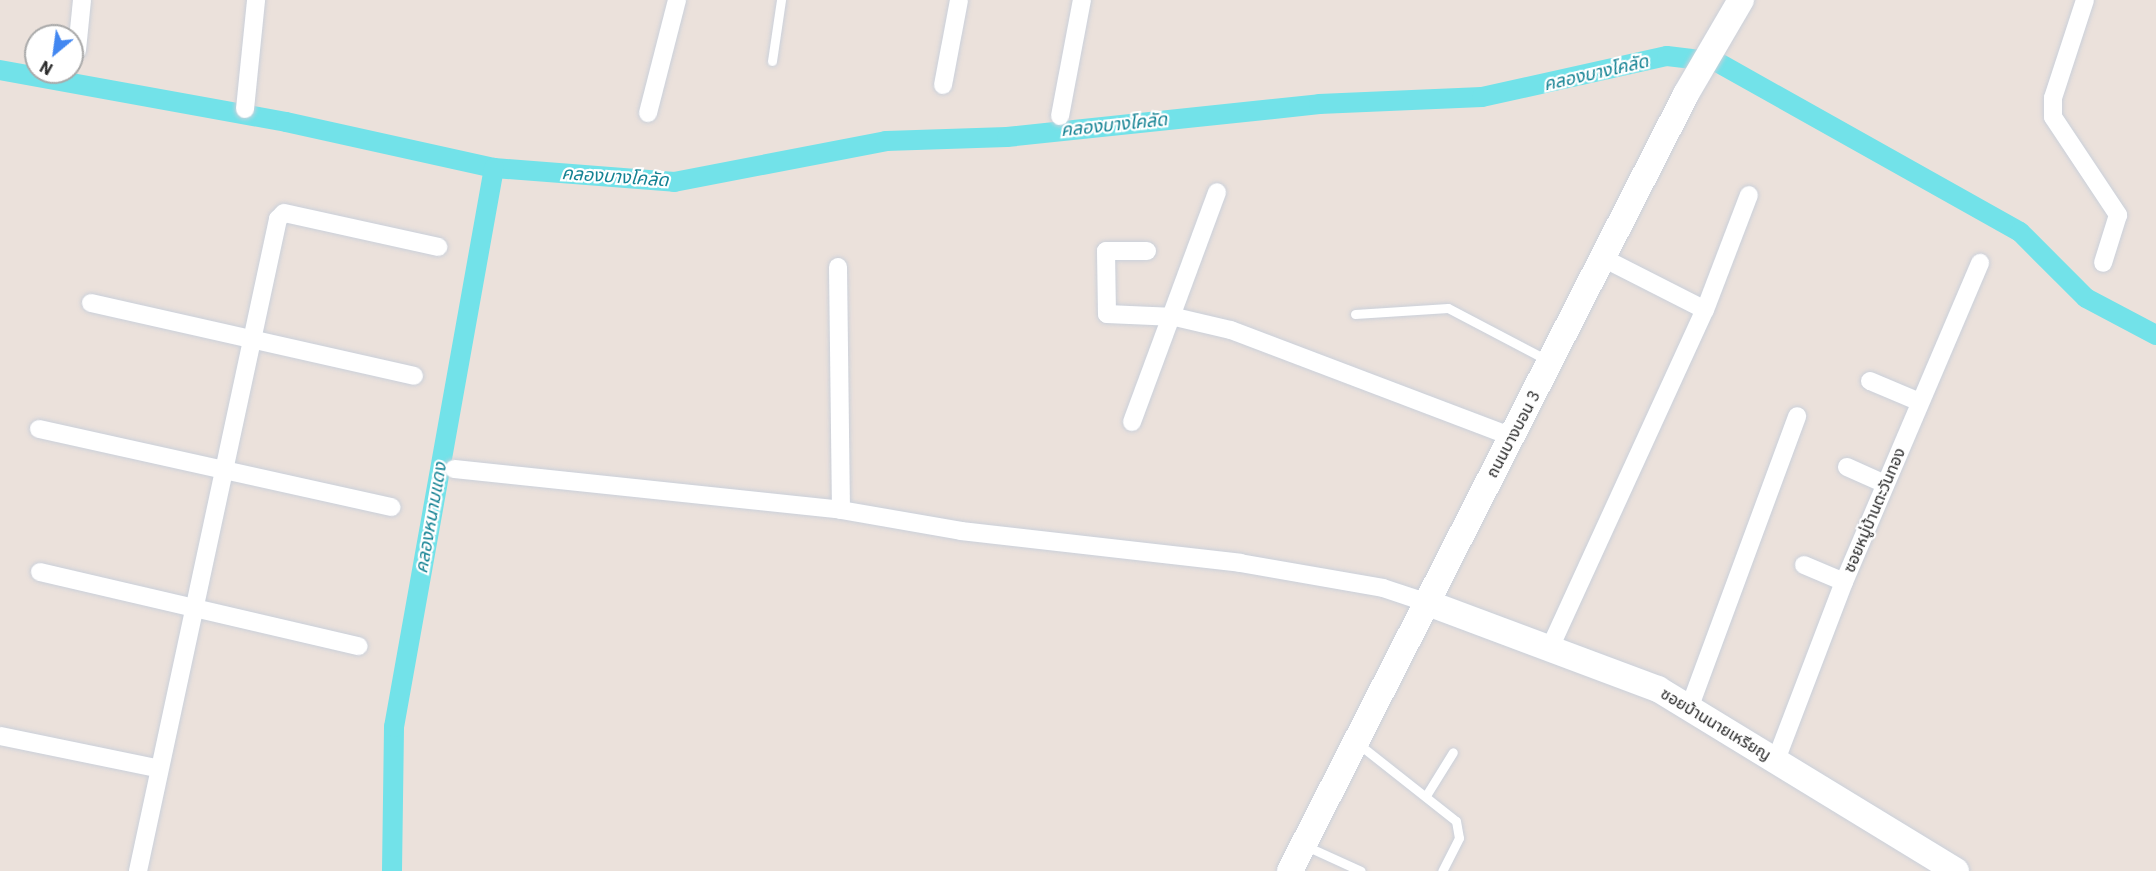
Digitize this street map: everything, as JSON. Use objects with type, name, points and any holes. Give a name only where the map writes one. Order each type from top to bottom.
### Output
[{"type":"main road","name":"ถนนบางบอน 3","points":[[1290,871],[1425,602],[1605,259],[1686,94],[1719,33],[1741,0]]},
{"type":"main road","name":"ซอยบ้านนายเหรียญ","points":[[1425,602],[1690,706],[1956,871]]},
{"type":"street","points":[[80,24],[82,0]]},
{"type":"street","points":[[245,109],[256,0]]},
{"type":"street","points":[[648,113],[677,0]]},
{"type":"street","points":[[943,85],[959,0]]},
{"type":"street","points":[[1060,116],[1082,0]]},
{"type":"street","points":[[2085,0],[2053,98],[2053,117],[2118,215],[2103,263]]},
{"type":"street","points":[[1132,422],[1175,317],[1217,192]]},
{"type":"street","points":[[1549,650],[1705,310],[1749,195]]},
{"type":"street","points":[[138,871],[156,768],[278,219],[284,213],[438,247]]},
{"type":"street","points":[[1148,251],[1106,251],[1105,311],[1175,317],[1231,330],[1512,437]]},
{"type":"street","points":[[1605,259],[1705,310]]},
{"type":"street","name":"ซอยหมู่บ้านตะวันทอง","points":[[1776,760],[1844,582],[1980,263]]},
{"type":"street","points":[[838,267],[841,510]]},
{"type":"street","points":[[91,303],[414,376]]},
{"type":"street","points":[[1870,381],[1920,402]]},
{"type":"street","points":[[1690,706],[1797,416]]},
{"type":"street","points":[[39,429],[391,507]]},
{"type":"street","points":[[1847,467],[1886,484]]},
{"type":"street","points":[[454,469],[841,510],[961,531],[1240,563],[1383,588],[1425,602]]},
{"type":"street","points":[[1804,566],[1844,582]]},
{"type":"street","points":[[40,572],[359,646]]},
{"type":"street","points":[[0,736],[156,768]]},
{"type":"lane","points":[[772,61],[781,0]]},
{"type":"lane","points":[[1355,314],[1448,308],[1551,362]]},
{"type":"lane","points":[[1355,742],[1427,794],[1461,829],[1442,871]]},
{"type":"lane","points":[[1427,794],[1453,752]]},
{"type":"lane","points":[[1304,845],[1361,871]]},
{"type":"waterway","name":"คลองบางโคลัด","points":[[0,70],[286,122],[494,168],[674,182],[886,141],[1007,137],[1319,104],[1482,97],[1667,56],[1717,62],[2020,232],[2086,298],[2156,335]]},
{"type":"waterway","name":"คลองหนามแดง","points":[[392,871],[394,727],[494,168]]}]
